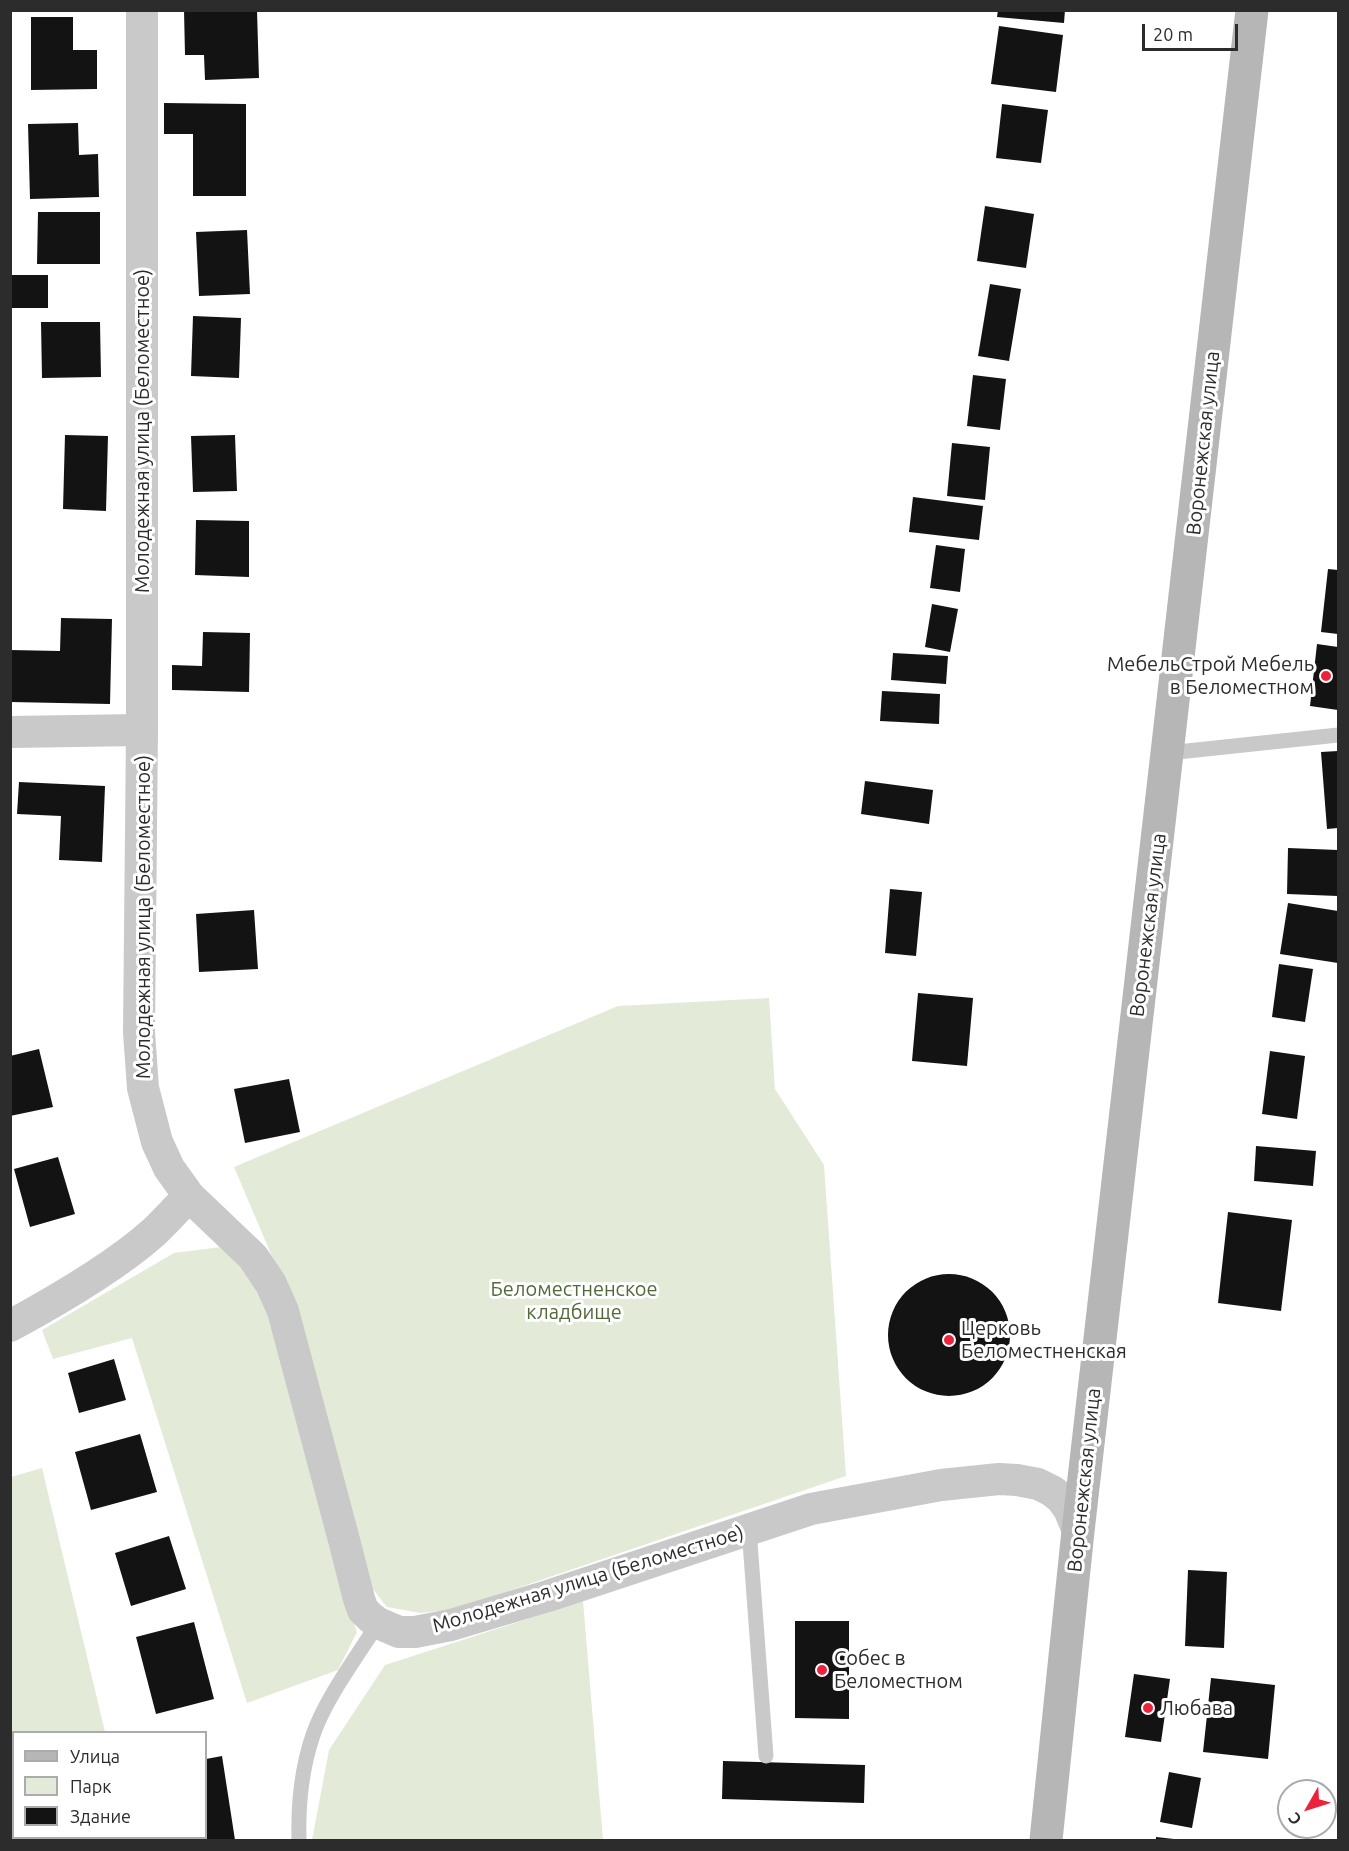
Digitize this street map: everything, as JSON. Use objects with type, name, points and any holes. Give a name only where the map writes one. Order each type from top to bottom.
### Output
[{"type":"street","name":"Молодежная улица (Беломестное)","points":[[142,10],[140,1032],[143,1088],[157,1142],[169,1168],[189,1196],[253,1257],[271,1284],[283,1311],[358,1599],[363,1610],[378,1623],[399,1632],[407,1633],[451,1625],[548,1596],[811,1509],[941,1485],[1008,1479],[1031,1482],[1052,1491],[1069,1509],[1078,1531]]},
{"type":"street","name":"Воронежская улица","points":[[1046,1840],[1078,1531],[1252,10]]},
{"type":"street","points":[[10,732],[142,730]]},
{"type":"street","points":[[10,1326],[40,1310],[116,1261],[154,1232],[189,1196]]},
{"type":"lane","points":[[1168,753],[1338,735]]},
{"type":"lane","points":[[749,1529],[766,1756]]},
{"type":"lane","points":[[299,1840],[298,1810],[303,1773],[313,1734],[331,1699],[378,1623]]},
{"type":"green space","name":"Беломестненское кладбище","points":[[769,998],[775,1089],[824,1165],[846,1476],[456,1609],[420,1613],[387,1607],[364,1578],[293,1306],[234,1167],[618,1006]]},
{"type":"green space","points":[[221,1247],[250,1272],[278,1340],[346,1599],[357,1632],[338,1670],[247,1703],[132,1338],[53,1359],[42,1330],[174,1253]]},
{"type":"green space","points":[[42,1468],[105,1731],[12,1731],[11,1774],[11,1477]]},
{"type":"green space","points":[[583,1601],[603,1840],[312,1840],[329,1750],[385,1665]]},
{"type":"building","points":[[184,10],[257,10],[259,78],[205,80],[204,55],[185,55]]},
{"type":"building","points":[[998,10],[1065,10],[1064,23],[997,17]]},
{"type":"building","points":[[31,17],[73,17],[73,50],[97,50],[97,89],[31,90]]},
{"type":"building","points":[[999,26],[1063,35],[1056,92],[991,84]]},
{"type":"building","points":[[164,103],[246,104],[246,196],[193,196],[193,134],[164,134]]},
{"type":"building","points":[[1002,104],[1048,110],[1041,163],[996,158]]},
{"type":"building","points":[[78,123],[79,155],[98,154],[99,197],[30,199],[28,124]]},
{"type":"building","points":[[985,206],[1034,214],[1026,268],[977,261]]},
{"type":"building","points":[[38,212],[100,212],[100,264],[37,264]]},
{"type":"building","points":[[247,230],[250,294],[199,296],[196,232]]},
{"type":"building","points":[[10,275],[48,275],[48,308],[10,308]]},
{"type":"building","points":[[990,284],[1021,289],[1009,361],[978,356]]},
{"type":"building","points":[[193,316],[241,318],[239,378],[191,376]]},
{"type":"building","points":[[41,322],[100,322],[101,377],[42,378]]},
{"type":"building","points":[[973,375],[1006,379],[1000,430],[967,426]]},
{"type":"building","points":[[65,435],[108,436],[106,511],[63,509]]},
{"type":"building","points":[[235,435],[237,491],[193,492],[191,436]]},
{"type":"building","points":[[952,443],[990,447],[985,500],[947,496]]},
{"type":"building","points":[[913,497],[983,506],[979,540],[909,532]]},
{"type":"building","points":[[196,520],[249,521],[249,577],[195,575]]},
{"type":"building","points":[[936,545],[965,549],[960,592],[930,588]]},
{"type":"building","points":[[1328,569],[1338,570],[1338,634],[1321,632]]},
{"type":"building","points":[[932,604],[958,609],[950,652],[925,647]]},
{"type":"building","points":[[61,618],[112,619],[110,704],[10,702],[10,650],[60,651]]},
{"type":"building","points":[[203,632],[250,633],[249,692],[172,690],[172,665],[202,666]]},
{"type":"building","name":"МебельСтрой Мебель в Беломестном","points":[[1317,644],[1338,647],[1338,710],[1310,706]]},
{"type":"building","points":[[893,653],[948,656],[946,684],[891,680]]},
{"type":"building","points":[[882,691],[940,694],[939,724],[880,721]]},
{"type":"building","points":[[1338,751],[1338,828],[1327,829],[1321,752]]},
{"type":"building","points":[[865,781],[933,790],[929,824],[861,814]]},
{"type":"building","points":[[19,782],[105,786],[102,862],[59,860],[61,816],[17,814]]},
{"type":"building","points":[[1288,848],[1338,850],[1338,896],[1287,894]]},
{"type":"building","points":[[890,889],[922,892],[916,956],[885,953]]},
{"type":"building","points":[[1288,903],[1338,911],[1338,963],[1280,954]]},
{"type":"building","points":[[254,910],[258,969],[199,972],[196,914]]},
{"type":"building","points":[[1279,964],[1313,969],[1305,1022],[1272,1017]]},
{"type":"building","points":[[918,993],[973,998],[967,1066],[912,1061]]},
{"type":"building","points":[[39,1049],[53,1107],[10,1116],[10,1056]]},
{"type":"building","points":[[1270,1051],[1305,1056],[1297,1119],[1262,1114]]},
{"type":"building","points":[[289,1079],[300,1132],[245,1143],[234,1089]]},
{"type":"building","points":[[1256,1146],[1316,1151],[1313,1186],[1254,1181]]},
{"type":"building","points":[[58,1157],[75,1214],[30,1227],[14,1169]]},
{"type":"building","points":[[1228,1212],[1292,1220],[1281,1311],[1218,1303]]},
{"type":"building","name":"Церковь Беломестненская","points":[[949,1274],[972,1278],[992,1292],[1006,1312],[1010,1335],[1006,1358],[992,1378],[972,1392],[949,1396],[926,1392],[906,1378],[892,1358],[888,1335],[892,1312],[906,1292],[926,1278]]},
{"type":"building","points":[[114,1359],[126,1400],[79,1413],[68,1373]]},
{"type":"building","points":[[140,1434],[157,1492],[91,1510],[75,1452]]},
{"type":"building","points":[[169,1536],[186,1589],[131,1606],[115,1553]]},
{"type":"building","points":[[1188,1570],[1227,1572],[1224,1648],[1185,1646]]},
{"type":"building","name":"Собес в Беломестном","points":[[795,1621],[849,1621],[849,1719],[795,1718]]},
{"type":"building","points":[[194,1622],[214,1699],[156,1714],[136,1637]]},
{"type":"building","name":"Любава","points":[[1134,1674],[1170,1679],[1161,1742],[1125,1737]]},
{"type":"building","points":[[1211,1678],[1275,1685],[1268,1759],[1203,1752]]},
{"type":"building","points":[[222,1756],[235,1840],[176,1840],[207,1839],[207,1759]]},
{"type":"building","points":[[723,1761],[865,1765],[864,1803],[722,1799]]},
{"type":"building","points":[[1169,1772],[1201,1778],[1192,1828],[1160,1822]]},
{"type":"building","points":[[1156,1837],[1174,1839],[1174,1840],[1156,1840]]},
{"type":"place","name":"МебельСтрой Мебель в Беломестном","points":[[1326,676]]},
{"type":"place","name":"Церковь Беломестненская","points":[[949,1340]]},
{"type":"place","name":"Собес в Беломестном","points":[[822,1670]]},
{"type":"place","name":"Любава","points":[[1148,1708]]}]
